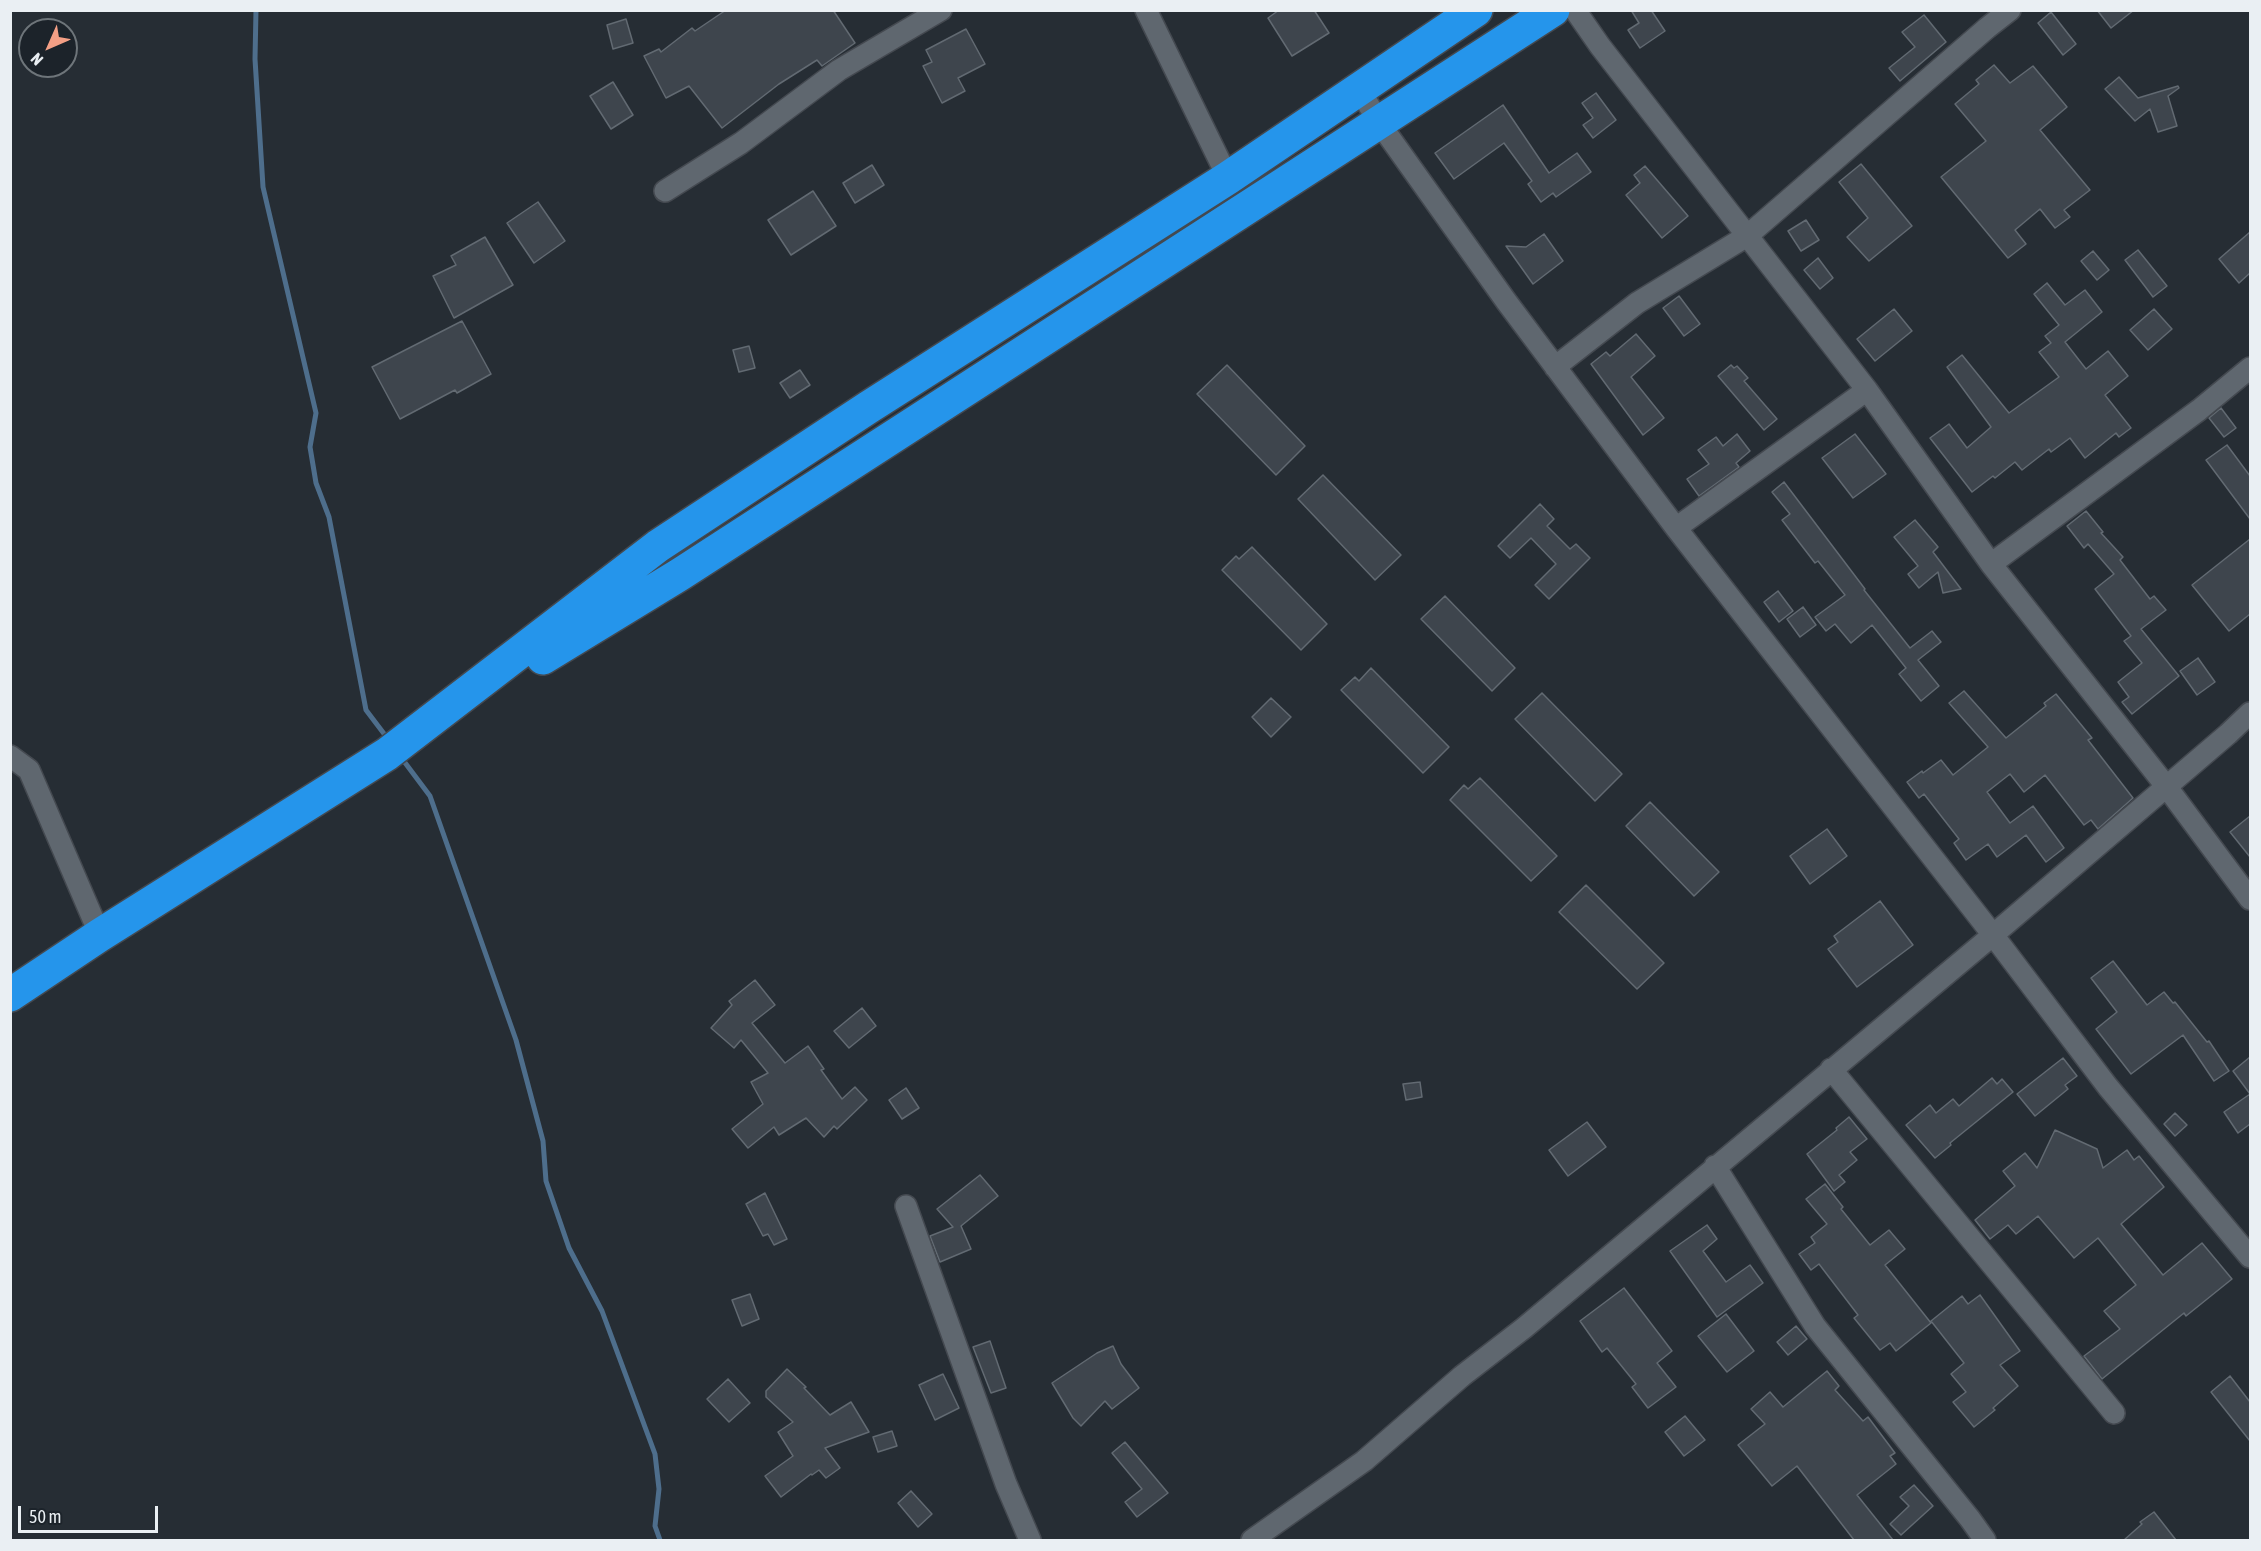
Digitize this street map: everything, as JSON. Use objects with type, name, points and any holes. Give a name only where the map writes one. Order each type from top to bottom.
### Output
[{"type":"highway","points":[[395,748],[658,546],[879,401],[1228,178],[1476,10]]},
{"type":"highway","points":[[10,995],[100,935],[395,748],[679,575],[1380,124],[1553,10]]},
{"type":"street","points":[[665,191],[741,143],[839,70],[941,10]]},
{"type":"street","points":[[1146,10],[1228,178]]},
{"type":"street","points":[[1575,10],[1867,390],[1991,564],[2166,786],[2250,899]]},
{"type":"street","points":[[1555,367],[1637,303],[1747,236],[2010,10]]},
{"type":"street","points":[[1359,89],[1380,124],[1555,367],[1676,528],[1993,934],[2108,1087],[2250,1257]]},
{"type":"street","points":[[1991,564],[2199,410],[2250,368]]},
{"type":"street","points":[[1676,528],[1867,390]]},
{"type":"street","points":[[1252,1540],[1364,1461],[1462,1376],[1524,1328],[1993,934],[2250,713]]},
{"type":"street","points":[[10,756],[29,770],[100,935]]},
{"type":"street","points":[[1831,1069],[2115,1413]]},
{"type":"street","points":[[1715,1166],[1815,1326],[1985,1540]]},
{"type":"street","points":[[906,1206],[1006,1484],[1030,1540]]},
{"type":"building","points":[[726,10],[833,10],[855,43],[822,66],[817,60],[779,84],[722,128],[689,86],[666,98],[644,56],[659,49],[661,52],[692,28],[695,31]]},
{"type":"building","points":[[1279,10],[1314,10],[1329,33],[1292,56],[1268,18]]},
{"type":"building","points":[[1631,10],[1651,10],[1665,31],[1640,48],[1628,30],[1639,23]]},
{"type":"building","points":[[2097,10],[2134,10],[2111,28]]},
{"type":"building","points":[[2051,12],[2076,44],[2063,55],[2038,23]]},
{"type":"building","points":[[1924,15],[1946,42],[1900,81],[1889,68],[1915,47],[1902,32]]},
{"type":"building","points":[[626,19],[633,43],[613,49],[607,25]]},
{"type":"building","points":[[966,29],[985,64],[958,78],[965,91],[942,103],[923,66],[932,62],[926,50]]},
{"type":"building","points":[[1994,65],[2010,83],[2033,66],[2067,107],[2040,130],[2090,190],[2064,210],[2070,217],[2055,228],[2040,209],[2015,230],[2026,244],[2008,258],[1941,177],[1986,141],[1955,104],[1979,84],[1976,80]]},
{"type":"building","points":[[2119,77],[2138,98],[2178,86],[2179,88],[2168,96],[2177,126],[2158,132],[2150,109],[2135,121],[2105,89]]},
{"type":"building","points":[[613,82],[633,115],[611,129],[590,96]]},
{"type":"building","points":[[1596,93],[1616,120],[1593,138],[1583,125],[1593,118],[1582,103]]},
{"type":"building","points":[[1503,105],[1549,173],[1577,153],[1591,172],[1556,197],[1553,193],[1541,202],[1528,184],[1532,181],[1504,143],[1454,179],[1435,153]]},
{"type":"building","points":[[1861,164],[1912,226],[1869,261],[1847,237],[1868,218],[1839,182]]},
{"type":"building","points":[[872,165],[884,185],[855,203],[843,183]]},
{"type":"building","points":[[1645,166],[1688,216],[1662,238],[1626,195],[1640,183],[1634,175]]},
{"type":"building","points":[[813,191],[836,226],[791,255],[768,220]]},
{"type":"building","points":[[538,202],[565,241],[534,263],[507,223]]},
{"type":"building","points":[[1806,220],[1819,240],[1801,251],[1788,231]]},
{"type":"building","points":[[2250,232],[2250,273],[2239,283],[2219,259]]},
{"type":"building","points":[[1544,234],[1563,261],[1533,284],[1506,246],[1526,247]]},
{"type":"building","points":[[485,237],[513,285],[454,318],[433,276],[456,265],[451,256]]},
{"type":"building","points":[[2138,250],[2167,286],[2153,297],[2125,260]]},
{"type":"building","points":[[2093,251],[2109,270],[2097,280],[2081,261]]},
{"type":"building","points":[[1818,258],[1833,278],[1820,289],[1804,270]]},
{"type":"building","points":[[2047,283],[2065,305],[2085,290],[2102,312],[2065,342],[2086,369],[2108,351],[2128,376],[2105,395],[2131,428],[2119,437],[2116,433],[2085,458],[2070,438],[2051,452],[2049,449],[2022,470],[2015,462],[1972,492],[1930,438],[1949,424],[1967,448],[1991,427],[1947,367],[1962,355],[2009,413],[2059,377],[2039,352],[2051,343],[2045,336],[2059,325],[2034,294]]},
{"type":"building","points":[[1679,296],[1700,324],[1684,336],[1663,308]]},
{"type":"building","points":[[1894,309],[1912,331],[1875,361],[1857,339]]},
{"type":"building","points":[[2154,309],[2172,329],[2148,350],[2130,330]]},
{"type":"building","points":[[462,321],[491,374],[457,393],[455,390],[400,419],[372,367]]},
{"type":"building","points":[[1636,334],[1655,356],[1631,377],[1664,418],[1643,435],[1591,364],[1606,352],[1610,356]]},
{"type":"building","points":[[749,346],[755,368],[739,372],[733,350]]},
{"type":"building","points":[[1227,365],[1305,446],[1276,475],[1197,394]]},
{"type":"building","points":[[1731,365],[1734,368],[1737,366],[1748,378],[1744,381],[1777,419],[1764,430],[1718,376]]},
{"type":"building","points":[[800,370],[810,385],[790,398],[780,383]]},
{"type":"building","points":[[2221,408],[2236,428],[2224,437],[2209,418]]},
{"type":"building","points":[[1737,434],[1750,451],[1736,463],[1739,467],[1699,496],[1687,479],[1709,464],[1698,450],[1716,437],[1723,446]]},
{"type":"building","points":[[1855,434],[1886,474],[1853,498],[1822,458]]},
{"type":"building","points":[[2227,445],[2250,476],[2250,519],[2206,460]]},
{"type":"building","points":[[1323,475],[1401,555],[1375,580],[1298,499]]},
{"type":"building","points":[[1784,482],[1910,648],[1932,631],[1941,642],[1918,660],[1939,686],[1921,701],[1899,674],[1906,668],[1872,625],[1851,643],[1835,624],[1826,631],[1815,617],[1845,595],[1818,561],[1815,563],[1782,520],[1790,514],[1772,492]]},
{"type":"building","points":[[1540,504],[1554,519],[1547,526],[1570,549],[1576,544],[1590,558],[1549,599],[1535,585],[1556,564],[1531,538],[1510,558],[1498,546]]},
{"type":"building","points":[[2086,511],[2103,532],[2101,533],[2123,557],[2120,560],[2150,599],[2154,596],[2166,610],[2141,629],[2179,676],[2132,714],[2122,702],[2129,697],[2118,682],[2142,663],[2124,641],[2131,636],[2095,589],[2114,574],[2088,544],[2084,548],[2067,526]]},
{"type":"building","points":[[1915,520],[1938,547],[1933,552],[1961,589],[1943,593],[1938,572],[1919,588],[1908,574],[1918,566],[1894,537]]},
{"type":"building","points":[[2250,539],[2250,614],[2229,631],[2192,585]]},
{"type":"building","points":[[1252,547],[1327,624],[1301,650],[1222,570],[1236,556],[1239,559]]},
{"type":"building","points":[[1778,591],[1793,611],[1779,622],[1764,602]]},
{"type":"building","points":[[1445,596],[1515,668],[1492,691],[1421,619]]},
{"type":"building","points":[[1803,607],[1816,625],[1800,637],[1787,619]]},
{"type":"building","points":[[2198,658],[2215,682],[2197,695],[2180,671]]},
{"type":"building","points":[[1371,668],[1449,747],[1423,773],[1341,690],[1355,677],[1359,681]]},
{"type":"building","points":[[1964,691],[2006,738],[2046,706],[2044,703],[2056,694],[2092,738],[2088,740],[2133,798],[2098,829],[2091,820],[2084,825],[2045,775],[2024,792],[2010,774],[1987,792],[2010,823],[2033,806],[2064,848],[2046,862],[2026,835],[1997,857],[1988,844],[1966,860],[1954,843],[1959,839],[1924,794],[1919,798],[1907,782],[1941,760],[1953,775],[1988,747],[1949,703]]},
{"type":"building","points":[[1542,693],[1622,774],[1595,801],[1515,719]]},
{"type":"building","points":[[1271,698],[1291,717],[1271,737],[1252,717]]},
{"type":"building","points":[[1480,778],[1557,856],[1531,881],[1450,800],[1464,785],[1468,789]]},
{"type":"building","points":[[1650,802],[1719,872],[1694,896],[1626,826]]},
{"type":"building","points":[[2250,816],[2250,857],[2230,832]]},
{"type":"building","points":[[1827,829],[1847,856],[1810,884],[1790,856]]},
{"type":"building","points":[[1586,885],[1664,963],[1637,989],[1559,912]]},
{"type":"building","points":[[1880,901],[1913,945],[1857,987],[1828,949],[1838,942],[1834,936]]},
{"type":"building","points":[[2113,961],[2147,1005],[2164,992],[2173,1003],[2175,1002],[2207,1042],[2209,1041],[2229,1071],[2214,1081],[2183,1035],[2131,1074],[2096,1029],[2117,1012],[2091,978]]},
{"type":"building","points":[[755,980],[775,1005],[752,1023],[785,1063],[808,1046],[824,1069],[821,1070],[842,1099],[855,1087],[867,1100],[837,1129],[834,1126],[824,1137],[806,1118],[779,1135],[774,1127],[748,1148],[732,1129],[763,1104],[751,1082],[768,1073],[741,1040],[734,1048],[711,1028],[732,1005],[729,1001]]},
{"type":"building","points":[[862,1008],[876,1026],[849,1048],[834,1031]]},
{"type":"building","points":[[2250,1057],[2250,1094],[2233,1071]]},
{"type":"building","points":[[2063,1058],[2077,1076],[2065,1085],[2068,1089],[2035,1116],[2017,1094]]},
{"type":"building","points":[[1992,1078],[1997,1084],[2002,1079],[2013,1092],[1935,1158],[1906,1125],[1930,1105],[1936,1113],[1953,1099],[1959,1106]]},
{"type":"building","points":[[1420,1082],[1422,1097],[1406,1100],[1403,1084]]},
{"type":"building","points":[[906,1088],[919,1108],[902,1119],[889,1100]]},
{"type":"building","points":[[2250,1094],[2250,1124],[2238,1133],[2224,1112]]},
{"type":"building","points":[[2175,1113],[2187,1125],[2175,1136],[2164,1124]]},
{"type":"building","points":[[1849,1117],[1867,1139],[1850,1152],[1857,1160],[1839,1175],[1845,1182],[1834,1191],[1807,1154],[1837,1130],[1836,1128]]},
{"type":"building","points":[[1587,1122],[1606,1147],[1568,1176],[1549,1150]]},
{"type":"building","points":[[2055,1130],[2097,1149],[2103,1168],[2127,1150],[2134,1160],[2139,1156],[2164,1187],[2121,1224],[2163,1275],[2202,1243],[2232,1279],[2186,1316],[2184,1313],[2102,1379],[2084,1356],[2120,1329],[2104,1311],[2136,1285],[2098,1238],[2074,1258],[2038,1216],[2016,1234],[2008,1225],[1990,1239],[1975,1220],[2015,1186],[2003,1171],[2025,1153],[2037,1168]]},
{"type":"building","points":[[980,1175],[998,1196],[961,1226],[971,1249],[940,1262],[930,1236],[953,1227],[937,1209]]},
{"type":"building","points":[[1825,1184],[1843,1207],[1841,1209],[1870,1245],[1889,1230],[1905,1249],[1885,1265],[1931,1323],[1896,1351],[1890,1343],[1880,1350],[1854,1318],[1858,1315],[1819,1264],[1811,1270],[1799,1254],[1815,1243],[1811,1237],[1827,1224],[1806,1199]]},
{"type":"building","points":[[765,1193],[787,1239],[774,1245],[768,1234],[763,1236],[746,1204]]},
{"type":"building","points":[[1707,1225],[1717,1239],[1703,1251],[1726,1282],[1750,1265],[1763,1283],[1717,1317],[1670,1251]]},
{"type":"building","points":[[1624,1288],[1672,1351],[1657,1363],[1676,1387],[1648,1408],[1632,1387],[1636,1384],[1607,1348],[1602,1352],[1580,1321]]},
{"type":"building","points":[[750,1294],[759,1319],[742,1326],[732,1300]]},
{"type":"building","points":[[1980,1295],[2020,1351],[2000,1365],[2018,1386],[1993,1408],[1995,1410],[1974,1427],[1953,1402],[1966,1392],[1951,1374],[1964,1363],[1931,1321],[1962,1296],[1968,1304]]},
{"type":"building","points":[[1726,1314],[1754,1351],[1727,1372],[1698,1336]]},
{"type":"building","points":[[1796,1326],[1807,1339],[1788,1355],[1777,1342]]},
{"type":"building","points":[[990,1341],[1006,1388],[991,1393],[973,1347]]},
{"type":"building","points":[[1113,1346],[1121,1364],[1139,1388],[1112,1409],[1105,1401],[1081,1426],[1073,1418],[1052,1383],[1097,1353]]},
{"type":"building","points":[[787,1369],[830,1415],[851,1402],[869,1432],[825,1448],[840,1468],[826,1478],[819,1470],[781,1497],[765,1476],[793,1456],[778,1432],[793,1422],[766,1397],[766,1391]]},
{"type":"building","points":[[1827,1371],[1839,1386],[1835,1390],[1863,1421],[1868,1417],[1895,1453],[1890,1456],[1896,1464],[1857,1495],[1893,1540],[1854,1540],[1797,1466],[1772,1486],[1738,1445],[1765,1424],[1751,1409],[1770,1392],[1783,1407]]},
{"type":"building","points":[[943,1374],[959,1408],[935,1420],[919,1385]]},
{"type":"building","points":[[2230,1376],[2250,1402],[2250,1441],[2211,1392]]},
{"type":"building","points":[[728,1379],[750,1403],[729,1422],[707,1399]]},
{"type":"building","points":[[1685,1416],[1705,1440],[1684,1456],[1665,1432]]},
{"type":"building","points":[[892,1431],[897,1446],[878,1452],[873,1437]]},
{"type":"building","points":[[1125,1442],[1168,1493],[1137,1517],[1125,1502],[1142,1489],[1112,1453]]},
{"type":"building","points":[[1914,1485],[1933,1506],[1901,1535],[1890,1524],[1909,1506],[1900,1497]]},
{"type":"building","points":[[911,1491],[932,1514],[918,1527],[898,1503]]},
{"type":"building","points":[[2154,1512],[2176,1540],[2124,1540],[2142,1524],[2140,1522]]},
{"type":"waterway","points":[[256,10],[255,59],[263,187],[316,413],[310,447],[316,483],[329,517],[366,710],[388,739]]},
{"type":"waterway","points":[[400,756],[430,796],[516,1040],[543,1141],[546,1181],[569,1248],[602,1311],[655,1454],[659,1489],[655,1526],[660,1540]]}]
